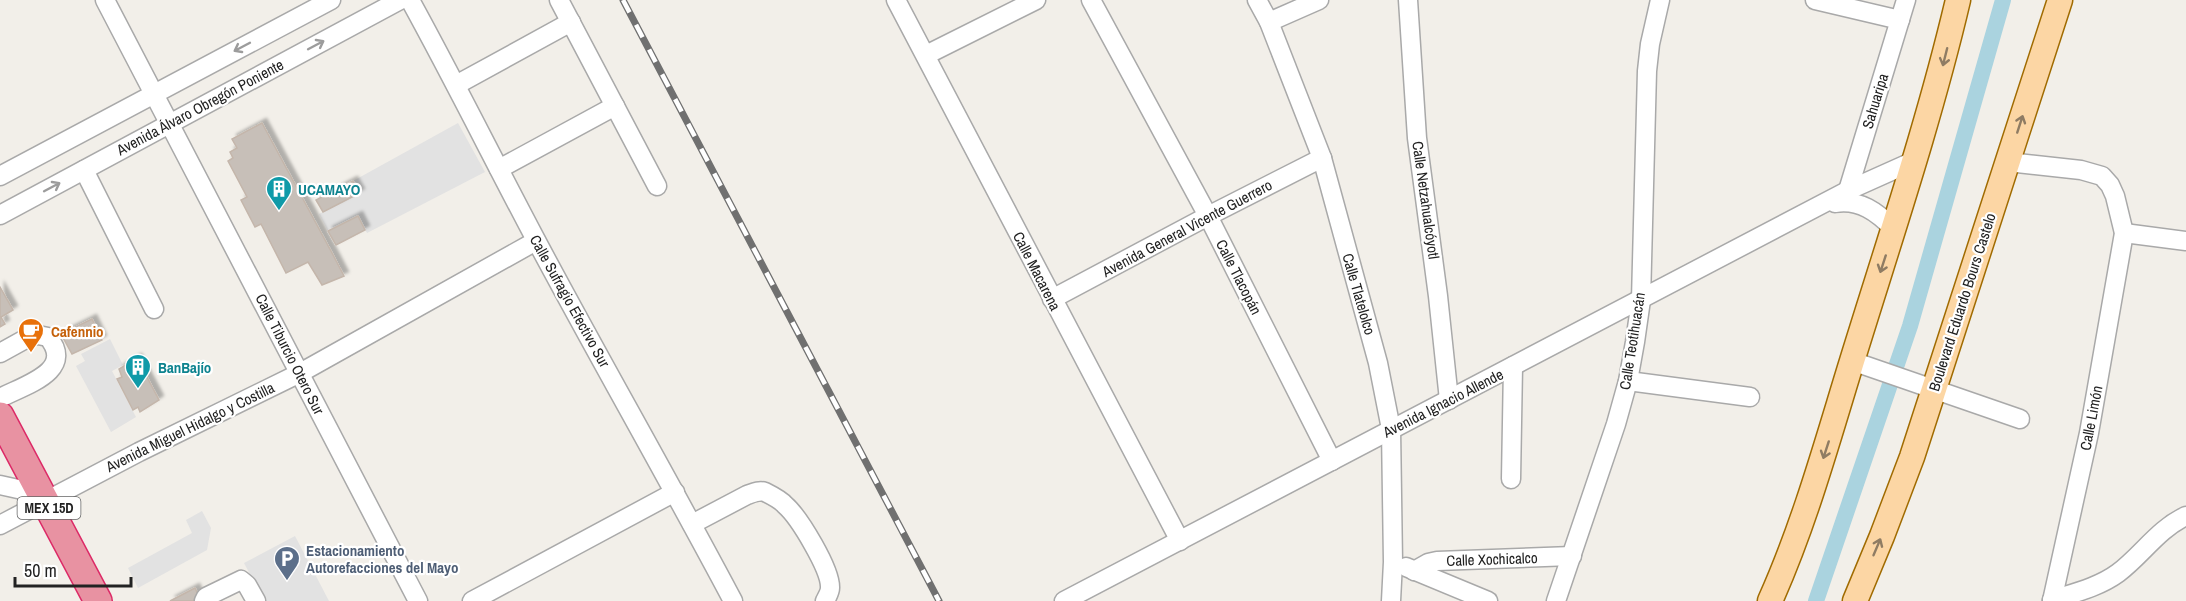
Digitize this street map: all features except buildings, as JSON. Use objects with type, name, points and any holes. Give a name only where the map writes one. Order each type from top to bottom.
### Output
[{"type":"highway","name":"MEX 15D","points":[[0,416],[98,601]]},
{"type":"main road","points":[[1770,601],[1806,511],[1859,364],[1894,229],[1943,63],[1958,0]]},
{"type":"main road","name":"Boulevard Eduardo Bours Castelo","points":[[1855,601],[1904,477],[1929,386],[2008,162],[2060,0]]},
{"type":"street","name":"Calle Tiburcio Otero Sur","points":[[105,0],[418,601]]},
{"type":"street","name":"Avenida Álvaro Obregón Poniente","points":[[0,215],[84,170],[163,108],[331,0]]},
{"type":"street","name":"Avenida Álvaro Obregón Poniente","points":[[0,176],[163,108],[400,0]]},
{"type":"street","name":"Calle Sufragio Efectivo Sur","points":[[410,0],[536,241],[733,601]]},
{"type":"street","points":[[559,0],[657,186]]},
{"type":"street","name":"Calle Macarena","points":[[896,0],[1180,541]]},
{"type":"street","points":[[926,56],[1036,0]]},
{"type":"street","name":"Calle Tlacopán","points":[[1091,0],[1208,216],[1332,461]]},
{"type":"street","name":"Calle Tlatelolco","points":[[1257,0],[1269,21],[1322,158],[1378,363],[1391,429],[1393,562],[1391,601]]},
{"type":"street","points":[[1269,21],[1319,0]]},
{"type":"street","name":"Calle Netzahualcóyotl","points":[[1408,0],[1417,138],[1449,400]]},
{"type":"street","name":"Calle Teotihuacán","points":[[1556,601],[1616,424],[1628,381],[1641,300],[1647,71],[1650,44],[1660,0]]},
{"type":"street","points":[[1815,0],[1900,20]]},
{"type":"street","name":"Sahuaripa","points":[[1847,196],[1906,0]]},
{"type":"street","points":[[456,85],[571,22]]},
{"type":"street","points":[[499,169],[615,106]]},
{"type":"street","name":"Avenida General Vicente Guerrero","points":[[1052,299],[1322,158]]},
{"type":"street","name":"Avenida Ignacio Allende","points":[[1064,601],[1821,206],[1847,196],[1916,160]]},
{"type":"street","points":[[2008,162],[2081,170],[2102,176],[2110,185],[2115,196],[2124,233],[2186,241]]},
{"type":"street","points":[[84,170],[154,309]]},
{"type":"street","points":[[1847,196],[1873,210],[1894,229]]},
{"type":"street","name":"Calle Limón","points":[[2052,601],[2089,433],[2124,233]]},
{"type":"street","name":"Avenida Miguel Hidalgo y Costilla","points":[[0,525],[41,494],[139,452],[300,373],[536,241]]},
{"type":"street","points":[[0,353],[38,335],[48,337],[55,345],[58,357],[55,366],[48,373],[0,398]]},
{"type":"street","points":[[1859,364],[1929,386],[2020,419]]},
{"type":"street","points":[[1511,479],[1513,366]]},
{"type":"street","points":[[1628,381],[1750,397]]},
{"type":"street","points":[[0,485],[41,494]]},
{"type":"street","points":[[692,524],[756,491],[764,492],[785,504],[802,526],[828,576],[830,588],[825,601]]},
{"type":"street","points":[[472,601],[675,492]]},
{"type":"street","points":[[2052,601],[2100,583],[2116,574],[2159,533],[2174,521],[2186,516]]},
{"type":"street","name":"Calle Xochicalco","points":[[1414,571],[1437,561],[1572,556]]},
{"type":"street","points":[[1393,562],[1488,601]]},
{"type":"street","points":[[204,601],[207,597],[241,580],[247,585],[256,601]]},
{"type":"shaded area","points":[[458,123],[485,172],[367,233],[358,216],[328,231],[319,214],[359,193],[353,181]]},
{"type":"shaded area","points":[[110,339],[123,365],[112,371],[136,417],[111,432],[76,366],[85,361],[81,354]]},
{"type":"shaded area","points":[[202,511],[211,528],[207,550],[138,588],[128,568],[192,533],[186,520]]},
{"type":"shaded area","name":"Estacionamiento Autorefacciones del Mayo","points":[[295,536],[329,601],[264,601],[244,563]]},
{"type":"waterway","points":[[1816,601],[1910,326],[2003,0]]},
{"type":"railway","points":[[623,0],[939,601]]},
{"type":"place","name":"UCAMAYO","points":[[279,212]]},
{"type":"place","name":"Cafennio","points":[[31,354]]},
{"type":"place","name":"BanBajío","points":[[138,390]]},
{"type":"place","name":"Estacionamiento Autorefacciones del Mayo","points":[[287,582]]}]
